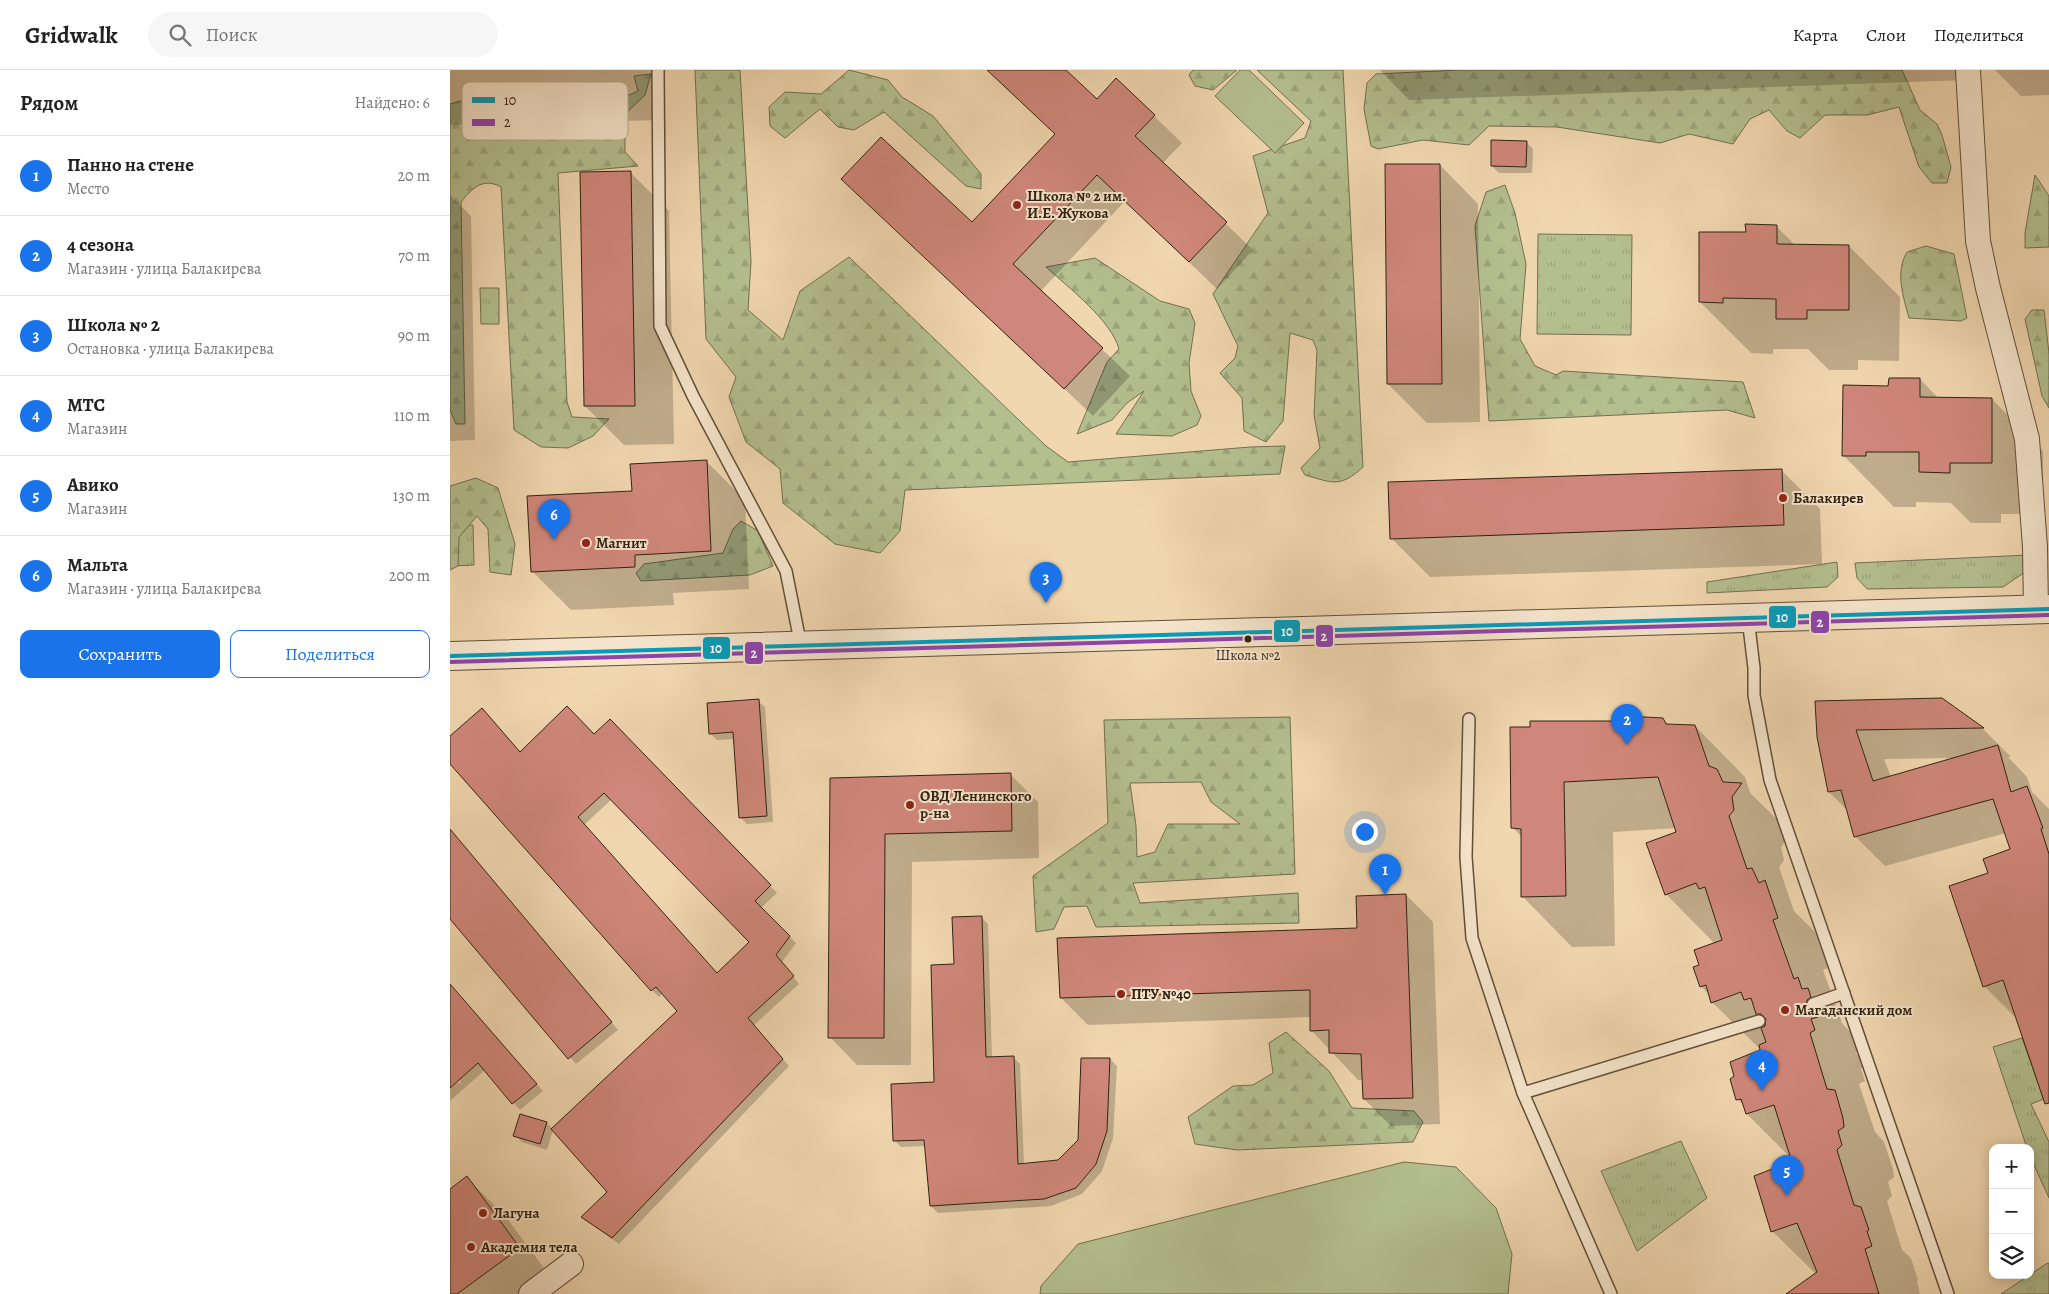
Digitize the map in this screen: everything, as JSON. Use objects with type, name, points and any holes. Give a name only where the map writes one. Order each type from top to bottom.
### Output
[{"type":"street","points":[[450,656],[2042,610],[2027,439],[1988,288],[1978,241],[1968,70]]},
{"type":"street","points":[[531,1294],[571,1264]]},
{"type":"lane","points":[[658,70],[660,326],[693,396],[786,570],[800,646]]},
{"type":"lane","points":[[1748,618],[1754,668],[1754,695],[1770,780],[1948,1294]]},
{"type":"lane","points":[[1469,719],[1466,857],[1472,938],[1523,1093],[1611,1294]]},
{"type":"lane","points":[[1813,1004],[1844,993]]},
{"type":"lane","points":[[1523,1093],[1759,1021]]},
{"type":"green space","points":[[695,70],[740,70],[751,262],[748,310],[783,340],[800,291],[849,257],[1046,446],[1068,462],[1250,447],[1285,446],[1280,474],[905,490],[900,531],[880,553],[835,544],[783,503],[780,469],[746,442],[729,397],[736,377],[706,339]]},
{"type":"green space","points":[[849,70],[888,80],[902,97],[933,116],[981,174],[981,189],[966,186],[884,112],[854,130],[838,127],[820,109],[785,138],[770,126],[769,107],[785,92],[821,94]]},
{"type":"green space","points":[[1193,70],[1237,70],[1213,90],[1195,86],[1189,75]]},
{"type":"green space","points":[[1240,70],[1249,70],[1304,123],[1275,153],[1215,96]]},
{"type":"green space","points":[[1257,70],[1343,70],[1363,467],[1342,481],[1330,482],[1305,475],[1301,468],[1320,448],[1314,415],[1317,350],[1313,340],[1290,333],[1283,421],[1266,442],[1244,431],[1242,398],[1220,373],[1235,358],[1238,346],[1213,294],[1268,213],[1253,156],[1305,138],[1311,121]]},
{"type":"green space","points":[[1459,70],[1902,70],[1920,110],[1937,124],[1951,167],[1947,183],[1932,183],[1919,167],[1899,107],[1867,115],[1825,115],[1800,138],[1787,131],[1769,110],[1750,119],[1733,144],[1689,134],[1660,143],[1557,127],[1489,126],[1469,145],[1423,140],[1378,149],[1371,146],[1364,109],[1367,83],[1376,74]]},
{"type":"green space","points":[[651,74],[645,95],[628,111],[628,96],[638,91],[634,76]]},
{"type":"green space","points":[[462,102],[462,140],[625,140],[625,152],[638,166],[558,173],[567,402],[572,417],[609,419],[593,436],[568,448],[541,447],[514,430],[501,187],[495,184],[483,184],[474,188],[461,202],[465,424],[456,424],[450,410],[450,104]]},
{"type":"green space","points":[[2035,175],[2049,196],[2049,247],[2025,248],[2025,233]]},
{"type":"green space","points":[[1505,185],[1515,213],[1526,264],[1520,339],[1535,366],[1556,375],[1563,371],[1743,382],[1755,418],[1727,410],[1489,421],[1475,226],[1486,192]]},
{"type":"green space","points":[[1538,234],[1632,235],[1631,335],[1537,334]]},
{"type":"green space","points":[[1926,246],[1954,254],[1967,318],[1961,321],[1909,318],[1901,284],[1901,268],[1907,252]]},
{"type":"green space","points":[[1095,258],[1160,301],[1189,309],[1195,323],[1189,363],[1191,391],[1201,416],[1197,425],[1172,436],[1116,434],[1144,391],[1127,403],[1112,420],[1077,434],[1107,362],[1119,349],[1115,338],[1098,316],[1046,267]]},
{"type":"green space","points":[[480,288],[499,288],[499,324],[481,324]]},
{"type":"green space","points":[[2032,310],[2044,310],[2049,353],[2049,408],[2042,396],[2025,319]]},
{"type":"green space","points":[[476,478],[498,488],[515,544],[511,575],[490,572],[488,529],[477,516],[459,537],[458,566],[450,570],[450,486]]},
{"type":"green space","points":[[741,521],[758,531],[773,566],[750,575],[641,581],[636,573],[644,564],[723,553],[733,529]]},
{"type":"green space","points":[[450,525],[473,525],[474,565],[450,566]]},
{"type":"green space","points":[[2029,555],[2028,570],[2003,587],[1867,589],[1857,578],[1855,563]]},
{"type":"green space","points":[[1837,562],[1838,577],[1827,587],[1707,593],[1707,582]]},
{"type":"green space","points":[[1290,717],[1295,874],[1133,883],[1140,903],[1298,893],[1299,923],[1096,927],[1087,906],[1064,907],[1054,929],[1036,932],[1033,876],[1108,823],[1104,720]],"holes":[[[1201,782],[1211,802],[1240,824],[1168,824],[1155,852],[1137,857],[1136,826],[1130,783]]]},
{"type":"green space","points":[[1286,1032],[1329,1071],[1352,1108],[1414,1111],[1423,1122],[1413,1142],[1237,1150],[1195,1144],[1188,1117],[1233,1086],[1253,1085],[1273,1073],[1269,1043]]},
{"type":"green space","points":[[2022,1038],[2044,1099],[2031,1104],[2049,1142],[2049,1198],[2034,1165],[2034,1144],[2026,1144],[1993,1047]]},
{"type":"green space","points":[[1681,1141],[1707,1198],[1637,1251],[1601,1171]]},
{"type":"green space","points":[[1404,1162],[1456,1167],[1496,1208],[1512,1254],[1508,1294],[1040,1294],[1041,1286],[1078,1244]]},
{"type":"green space","points":[[2049,1263],[2049,1294],[2001,1294],[2024,1279],[2034,1279],[2034,1272]]},
{"type":"building","points":[[987,70],[1066,70],[1097,99],[1116,78],[1155,115],[1135,136],[1227,222],[1189,262],[1097,175],[1013,264],[1103,348],[1064,389],[841,179],[881,137],[972,222],[1055,134]]},
{"type":"building","points":[[1491,140],[1527,141],[1526,167],[1491,166]]},
{"type":"building","points":[[1385,164],[1440,164],[1442,384],[1387,384]]},
{"type":"building","points":[[631,171],[635,406],[584,406],[580,172]]},
{"type":"building","points":[[1745,224],[1777,225],[1777,244],[1849,245],[1849,310],[1807,310],[1807,319],[1776,319],[1776,299],[1723,298],[1723,303],[1699,302],[1699,232],[1746,232]]},
{"type":"building","points":[[1889,378],[1920,378],[1920,397],[1992,398],[1992,463],[1950,463],[1950,473],[1919,472],[1919,452],[1866,452],[1866,456],[1842,456],[1843,385],[1888,386]]},
{"type":"building","points":[[707,460],[711,551],[635,555],[635,567],[531,572],[527,496],[632,491],[630,464]]},
{"type":"building","points":[[1782,469],[1784,525],[1390,539],[1388,482]]},
{"type":"building","points":[[1942,698],[1984,728],[1856,730],[1873,781],[1998,745],[2011,792],[2027,786],[2043,828],[2041,829],[2049,854],[2049,1103],[2045,1104],[2003,980],[1983,987],[1949,886],[1988,873],[1983,859],[2010,849],[1993,799],[1854,837],[1841,790],[1828,792],[1817,737],[1815,701]]},
{"type":"building","points":[[759,699],[767,816],[739,818],[733,732],[709,734],[707,703]]},
{"type":"building","points":[[567,706],[594,734],[610,719],[771,885],[755,901],[790,936],[776,955],[794,976],[748,1018],[783,1059],[612,1238],[581,1217],[607,1192],[551,1129],[677,1011],[656,987],[651,991],[450,764],[450,736],[482,708],[520,752]],"holes":[[[604,793],[749,942],[717,973],[578,817]]]},
{"type":"building","name":"Магаданский дом","points":[[1626,716],[1663,718],[1666,724],[1695,725],[1709,766],[1717,769],[1723,782],[1742,783],[1732,797],[1734,810],[1729,816],[1747,869],[1752,868],[1759,883],[1765,880],[1778,918],[1773,920],[1794,979],[1798,977],[1802,989],[1808,988],[1811,997],[1807,1000],[1806,1006],[1809,1010],[1816,1011],[1818,1017],[1811,1019],[1815,1030],[1810,1033],[1827,1089],[1835,1090],[1843,1118],[1844,1127],[1838,1131],[1842,1145],[1837,1150],[1854,1205],[1861,1207],[1869,1230],[1867,1231],[1872,1246],[1865,1249],[1879,1294],[1786,1294],[1817,1272],[1797,1223],[1771,1232],[1754,1176],[1785,1164],[1784,1158],[1790,1156],[1774,1105],[1746,1114],[1741,1099],[1736,1100],[1730,1079],[1734,1076],[1730,1062],[1760,1050],[1759,1045],[1766,1042],[1761,1028],[1765,1026],[1766,1019],[1761,1014],[1756,1014],[1751,998],[1744,1000],[1741,992],[1711,1003],[1706,985],[1700,987],[1693,967],[1699,965],[1694,950],[1722,940],[1705,887],[1699,889],[1696,883],[1665,895],[1646,843],[1676,832],[1658,777],[1564,782],[1566,896],[1521,897],[1521,829],[1511,828],[1510,727],[1530,727],[1530,721],[1625,721]]},
{"type":"building","points":[[1011,773],[1012,831],[885,834],[884,1038],[828,1038],[830,778]]},
{"type":"building","points":[[450,829],[612,1022],[568,1059],[450,919]]},
{"type":"building","name":"ПТУ №40","points":[[1406,894],[1413,1098],[1363,1099],[1361,1054],[1329,1053],[1329,1030],[1310,1031],[1310,990],[1060,998],[1057,938],[1357,928],[1356,896]]},
{"type":"building","points":[[982,916],[986,1057],[1014,1056],[1018,1164],[1058,1160],[1078,1140],[1081,1058],[1110,1058],[1107,1131],[1096,1164],[1076,1188],[1044,1199],[930,1206],[924,1140],[893,1141],[891,1084],[934,1082],[931,965],[954,964],[952,917]]},
{"type":"building","points":[[450,984],[537,1084],[512,1104],[478,1063],[450,1088]]},
{"type":"building","points":[[520,1114],[547,1122],[540,1144],[513,1136]]},
{"type":"building","points":[[467,1176],[520,1248],[457,1294],[450,1294],[450,1189]]},
{"type":"transit line","name":"10","points":[[450,656],[2049,609]]},
{"type":"transit line","name":"2","points":[[450,662],[2049,615]]},
{"type":"place","name":"Школа № 2 им. И.Е. Жукова","points":[[1017,205]]},
{"type":"place","name":"Балакирев","points":[[1783,498]]},
{"type":"place","name":"Мальта","points":[[554,540]]},
{"type":"place","name":"Магнит","points":[[586,543]]},
{"type":"place","name":"Школа № 2","points":[[1046,603]]},
{"type":"place","name":"Школа №2","points":[[1248,639]]},
{"type":"place","name":"4 сезона","points":[[1627,745]]},
{"type":"place","name":"ОВД Ленинского р-на","points":[[910,805]]},
{"type":"place","name":"Панно на стене","points":[[1385,895]]},
{"type":"place","name":"ПТУ №40","points":[[1121,994]]},
{"type":"place","name":"Магаданский дом","points":[[1785,1010]]},
{"type":"place","name":"МТС","points":[[1762,1091]]},
{"type":"place","name":"Авико","points":[[1787,1196]]},
{"type":"place","name":"Лагуна","points":[[483,1213]]},
{"type":"place","name":"Академия тела","points":[[471,1247]]}]
